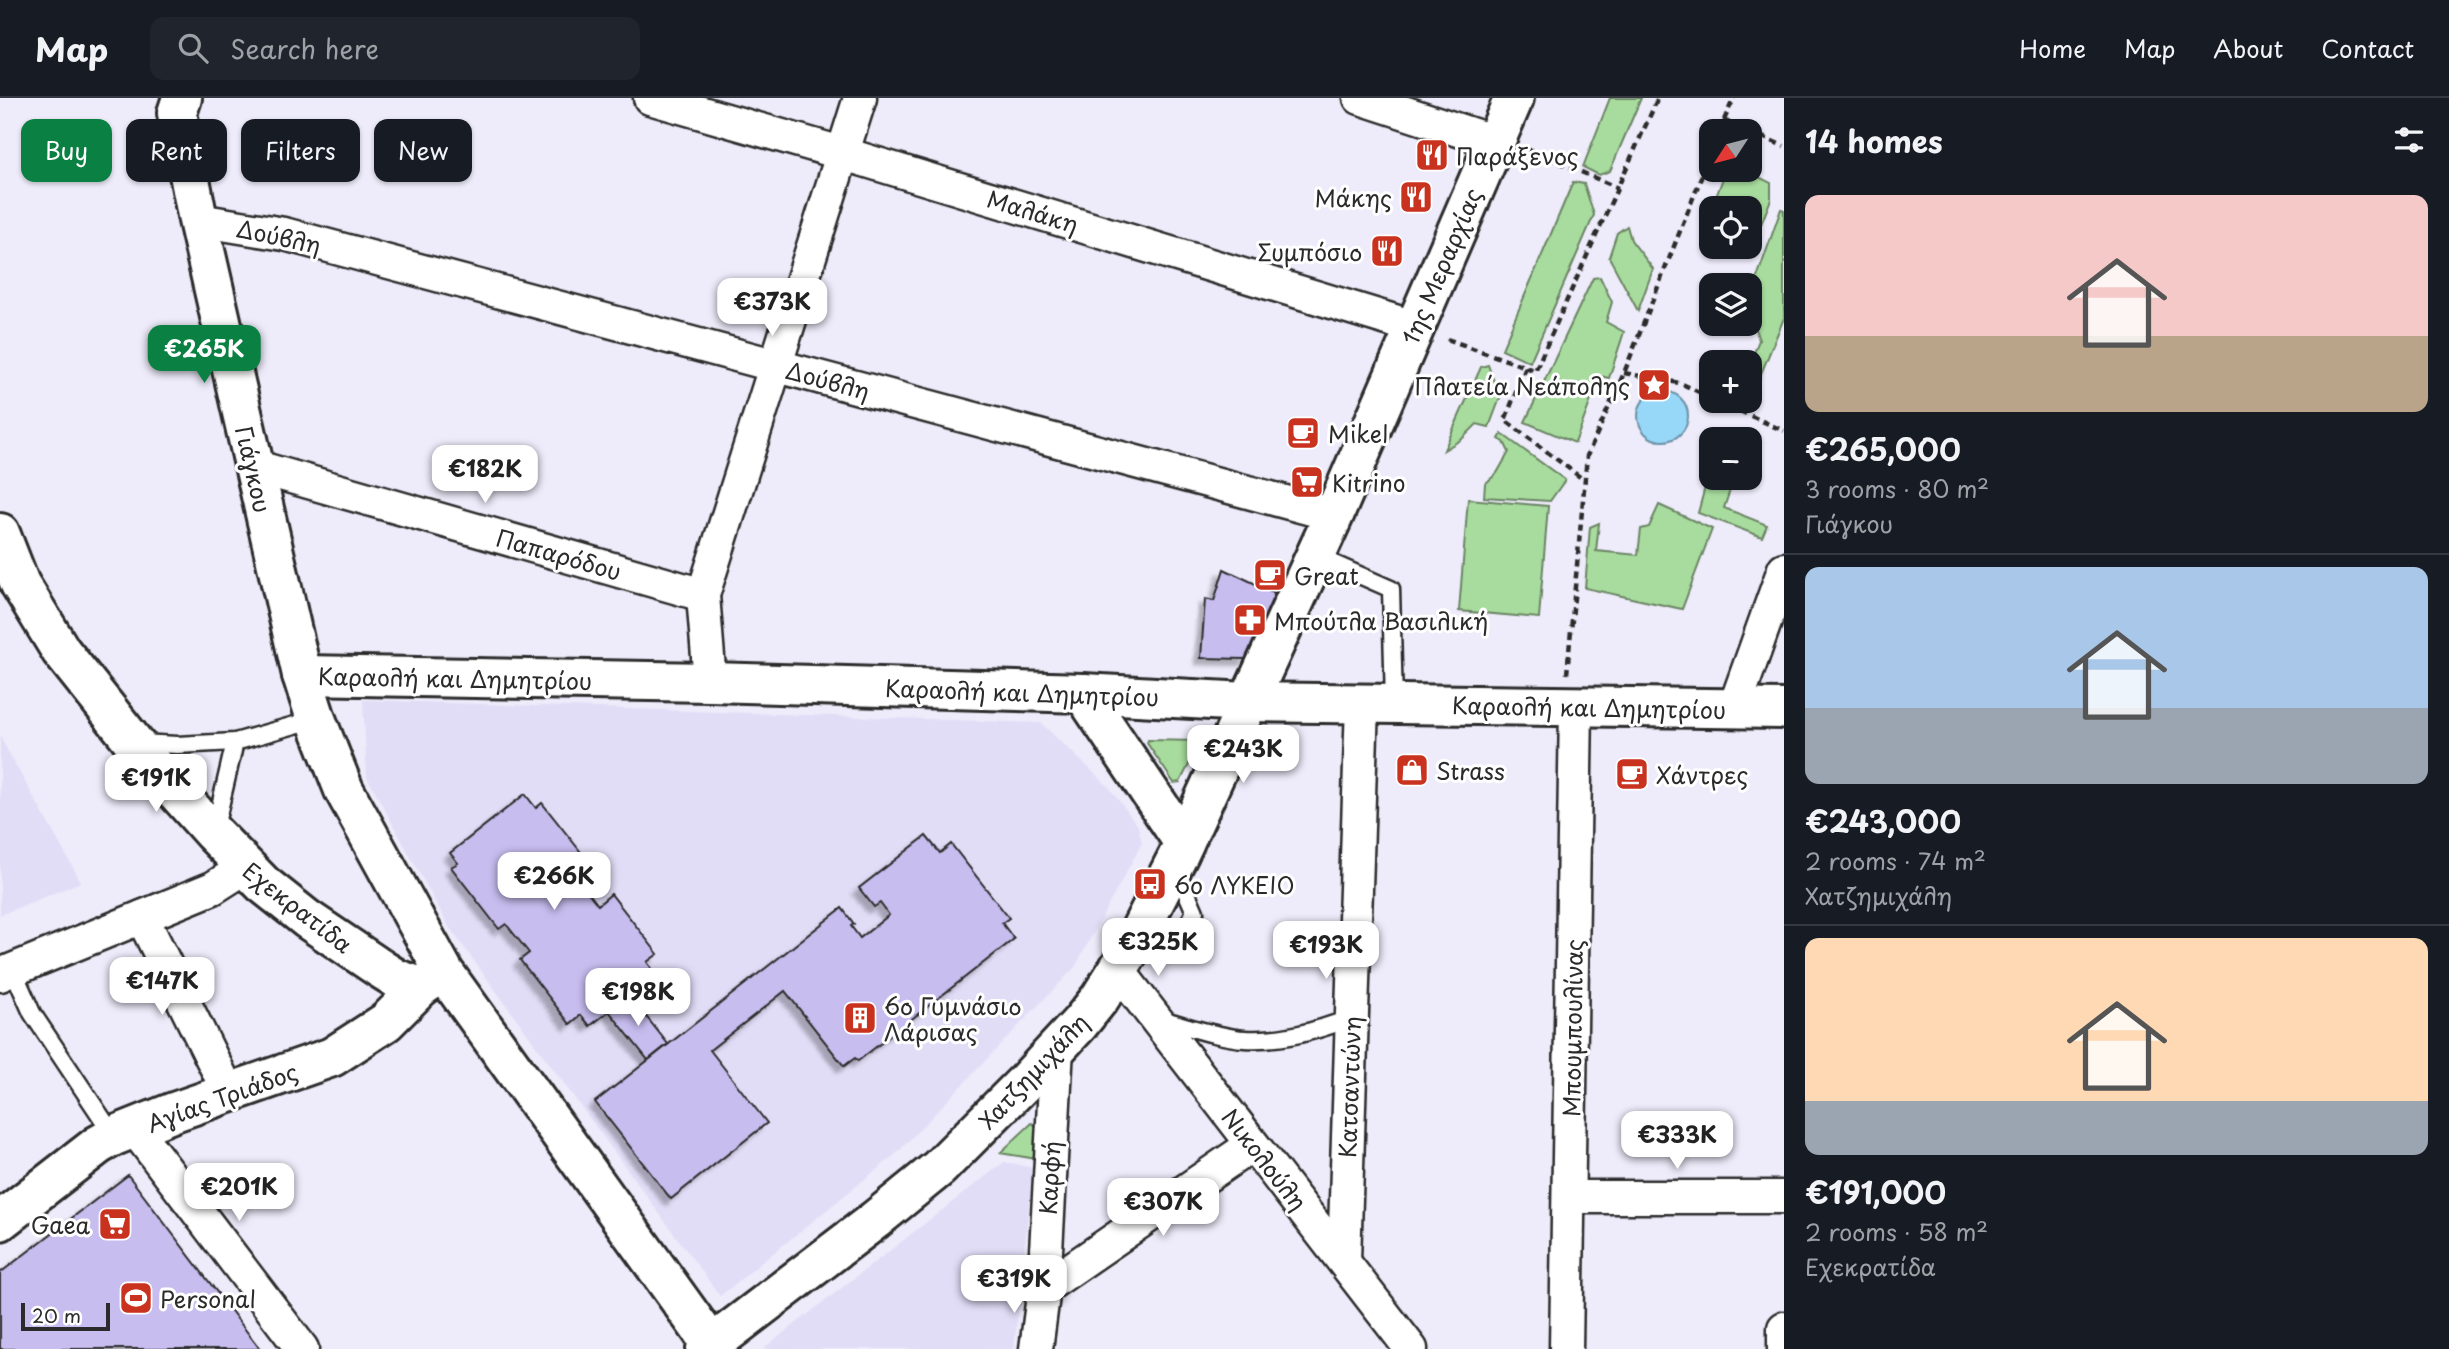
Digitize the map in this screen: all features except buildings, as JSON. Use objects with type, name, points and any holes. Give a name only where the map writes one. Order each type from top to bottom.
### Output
[{"type":"street","name":"Γιάγκου","points":[[183,98],[177,113],[253,466],[302,675],[316,719],[345,790],[433,980],[709,1347]]},
{"type":"street","name":"Μαλάκη","points":[[650,98],[841,153],[1414,327]]},
{"type":"street","points":[[710,682],[704,595],[860,98]]},
{"type":"street","points":[[1360,98],[1495,142]]},
{"type":"street","name":"1ης Μεραρχίας","points":[[1247,702],[1316,556],[1514,98]]},
{"type":"street","name":"Δούβλη","points":[[198,220],[284,234],[1334,515]]},
{"type":"street","name":"Παπαρόδου","points":[[253,466],[704,595]]},
{"type":"street","name":"Εχεκρατίδα","points":[[0,533],[20,584],[47,631],[133,742],[213,833],[284,902],[355,953],[397,979],[433,980]]},
{"type":"street","points":[[1734,709],[1784,569]]},
{"type":"street","name":"Καραολή και Δημητρίου","points":[[302,675],[710,682],[1083,693],[1247,702],[1784,709]]},
{"type":"street","points":[[1083,693],[1179,854]]},
{"type":"street","name":"Χατζημιχάλη","points":[[709,1347],[922,1183],[991,1117],[1095,1006],[1123,961],[1179,854],[1247,702]]},
{"type":"street","name":"Κατσαντώνη","points":[[1344,1261],[1351,1018],[1378,704]]},
{"type":"street","name":"Μπουμπουλίνας","points":[[1566,1349],[1570,1197],[1570,707]]},
{"type":"street","points":[[6,973],[213,888],[246,867]]},
{"type":"street","points":[[142,918],[229,1094]]},
{"type":"street","name":"Νικολούλη","points":[[1123,961],[1156,1018],[1411,1349]]},
{"type":"street","name":"Αγίας Τριάδος","points":[[0,1221],[98,1145],[174,1112],[332,1057],[386,1022],[433,980]]},
{"type":"street","name":"Καρφή","points":[[1037,1349],[1044,1288],[1057,1048]]},
{"type":"street","points":[[124,1132],[302,1349]]},
{"type":"street","points":[[1044,1288],[1252,1145]]},
{"type":"street","points":[[1570,1197],[1784,1197]]},
{"type":"street","points":[[1784,1328],[1784,1349]]},
{"type":"lane","points":[[1316,556],[1391,589],[1378,704]]},
{"type":"lane","points":[[133,742],[177,745],[235,742],[316,719]]},
{"type":"lane","points":[[213,833],[235,742]]},
{"type":"lane","points":[[6,973],[32,1013],[124,1132]]},
{"type":"lane","points":[[1156,1018],[1243,1039],[1266,1039],[1312,1032],[1351,1018]]},
{"type":"path","points":[[1414,327],[1535,371],[1658,98]]},
{"type":"path","points":[[1724,119],[1734,98]]},
{"type":"path","points":[[1762,136],[1784,146]]},
{"type":"path","points":[[1495,142],[1523,147],[1618,188]]},
{"type":"path","points":[[1570,707],[1587,456],[1624,373],[1699,182]]},
{"type":"path","points":[[1526,367],[1505,420],[1584,481]]},
{"type":"path","points":[[1624,373],[1680,383],[1699,392]]},
{"type":"path","points":[[1744,413],[1784,431]]},
{"type":"shaded area","points":[[363,700],[1041,723],[1109,787],[1138,826],[1142,843],[1075,967],[896,1154],[720,1296],[449,927],[367,777]]},
{"type":"shaded area","points":[[0,737],[81,882],[0,915]]},
{"type":"shaded area","points":[[1004,1162],[1033,1168],[1014,1349],[763,1349]]},
{"type":"green space","points":[[1610,98],[1641,98],[1610,171],[1599,175],[1583,167]]},
{"type":"green space","points":[[1762,178],[1771,183],[1771,199],[1762,222],[1762,196],[1716,196],[1722,182],[1762,182]]},
{"type":"green space","points":[[1573,182],[1584,184],[1594,215],[1530,362],[1502,349]]},
{"type":"green space","points":[[1781,209],[1784,210],[1784,318],[1762,372],[1762,350],[1755,350],[1758,336],[1762,336],[1762,273],[1759,273]]},
{"type":"green space","points":[[1627,226],[1631,240],[1653,269],[1638,311],[1609,257],[1617,233]]},
{"type":"green space","points":[[1600,277],[1612,302],[1606,322],[1624,332],[1609,378],[1600,376],[1575,443],[1525,422],[1593,278]]},
{"type":"green space","points":[[1488,365],[1500,398],[1489,427],[1477,424],[1462,439],[1444,450],[1481,367]]},
{"type":"green space","points":[[1502,434],[1565,480],[1550,501],[1484,497],[1485,484],[1497,473],[1509,452],[1504,442],[1499,439]]},
{"type":"green space","points":[[1704,490],[1730,490],[1724,508],[1767,525],[1762,537],[1698,513]]},
{"type":"green space","points":[[1468,499],[1548,506],[1539,618],[1459,611]]},
{"type":"green space","points":[[1659,505],[1712,529],[1682,609],[1585,588],[1590,527],[1599,523],[1596,551],[1638,555],[1641,529],[1649,527]]},
{"type":"green space","points":[[1148,740],[1197,741],[1199,745],[1180,782],[1174,783],[1147,743]]},
{"type":"green space","points":[[1032,1123],[1040,1129],[1037,1159],[1000,1153]]},
{"type":"water","points":[[1663,391],[1681,398],[1688,416],[1681,434],[1663,441],[1645,434],[1638,416],[1645,398]]},
{"type":"place","name":"Παράξενος","points":[[1432,155]]},
{"type":"place","name":"Μάκης","points":[[1416,197]]},
{"type":"place","name":"Συμπόσιο","points":[[1387,251]]},
{"type":"place","name":"Πλατεία Νεάπολης","points":[[1654,385]]},
{"type":"place","name":"Mikel","points":[[1303,433]]},
{"type":"place","name":"Kitrino","points":[[1307,482]]},
{"type":"place","name":"Great","points":[[1270,575]]},
{"type":"place","name":"Μπούτλα Βασιλική","points":[[1250,620]]},
{"type":"place","name":"Strass","points":[[1412,770]]},
{"type":"place","name":"Χάντρες","points":[[1632,774]]},
{"type":"place","name":"6o ΛΥΚΕΙΟ","points":[[1150,884]]},
{"type":"place","name":"6ο Γυμνάσιο Λάρισας","points":[[860,1018]]},
{"type":"place","name":"Gaea","points":[[115,1224]]},
{"type":"place","name":"Personal","points":[[136,1298]]}]
